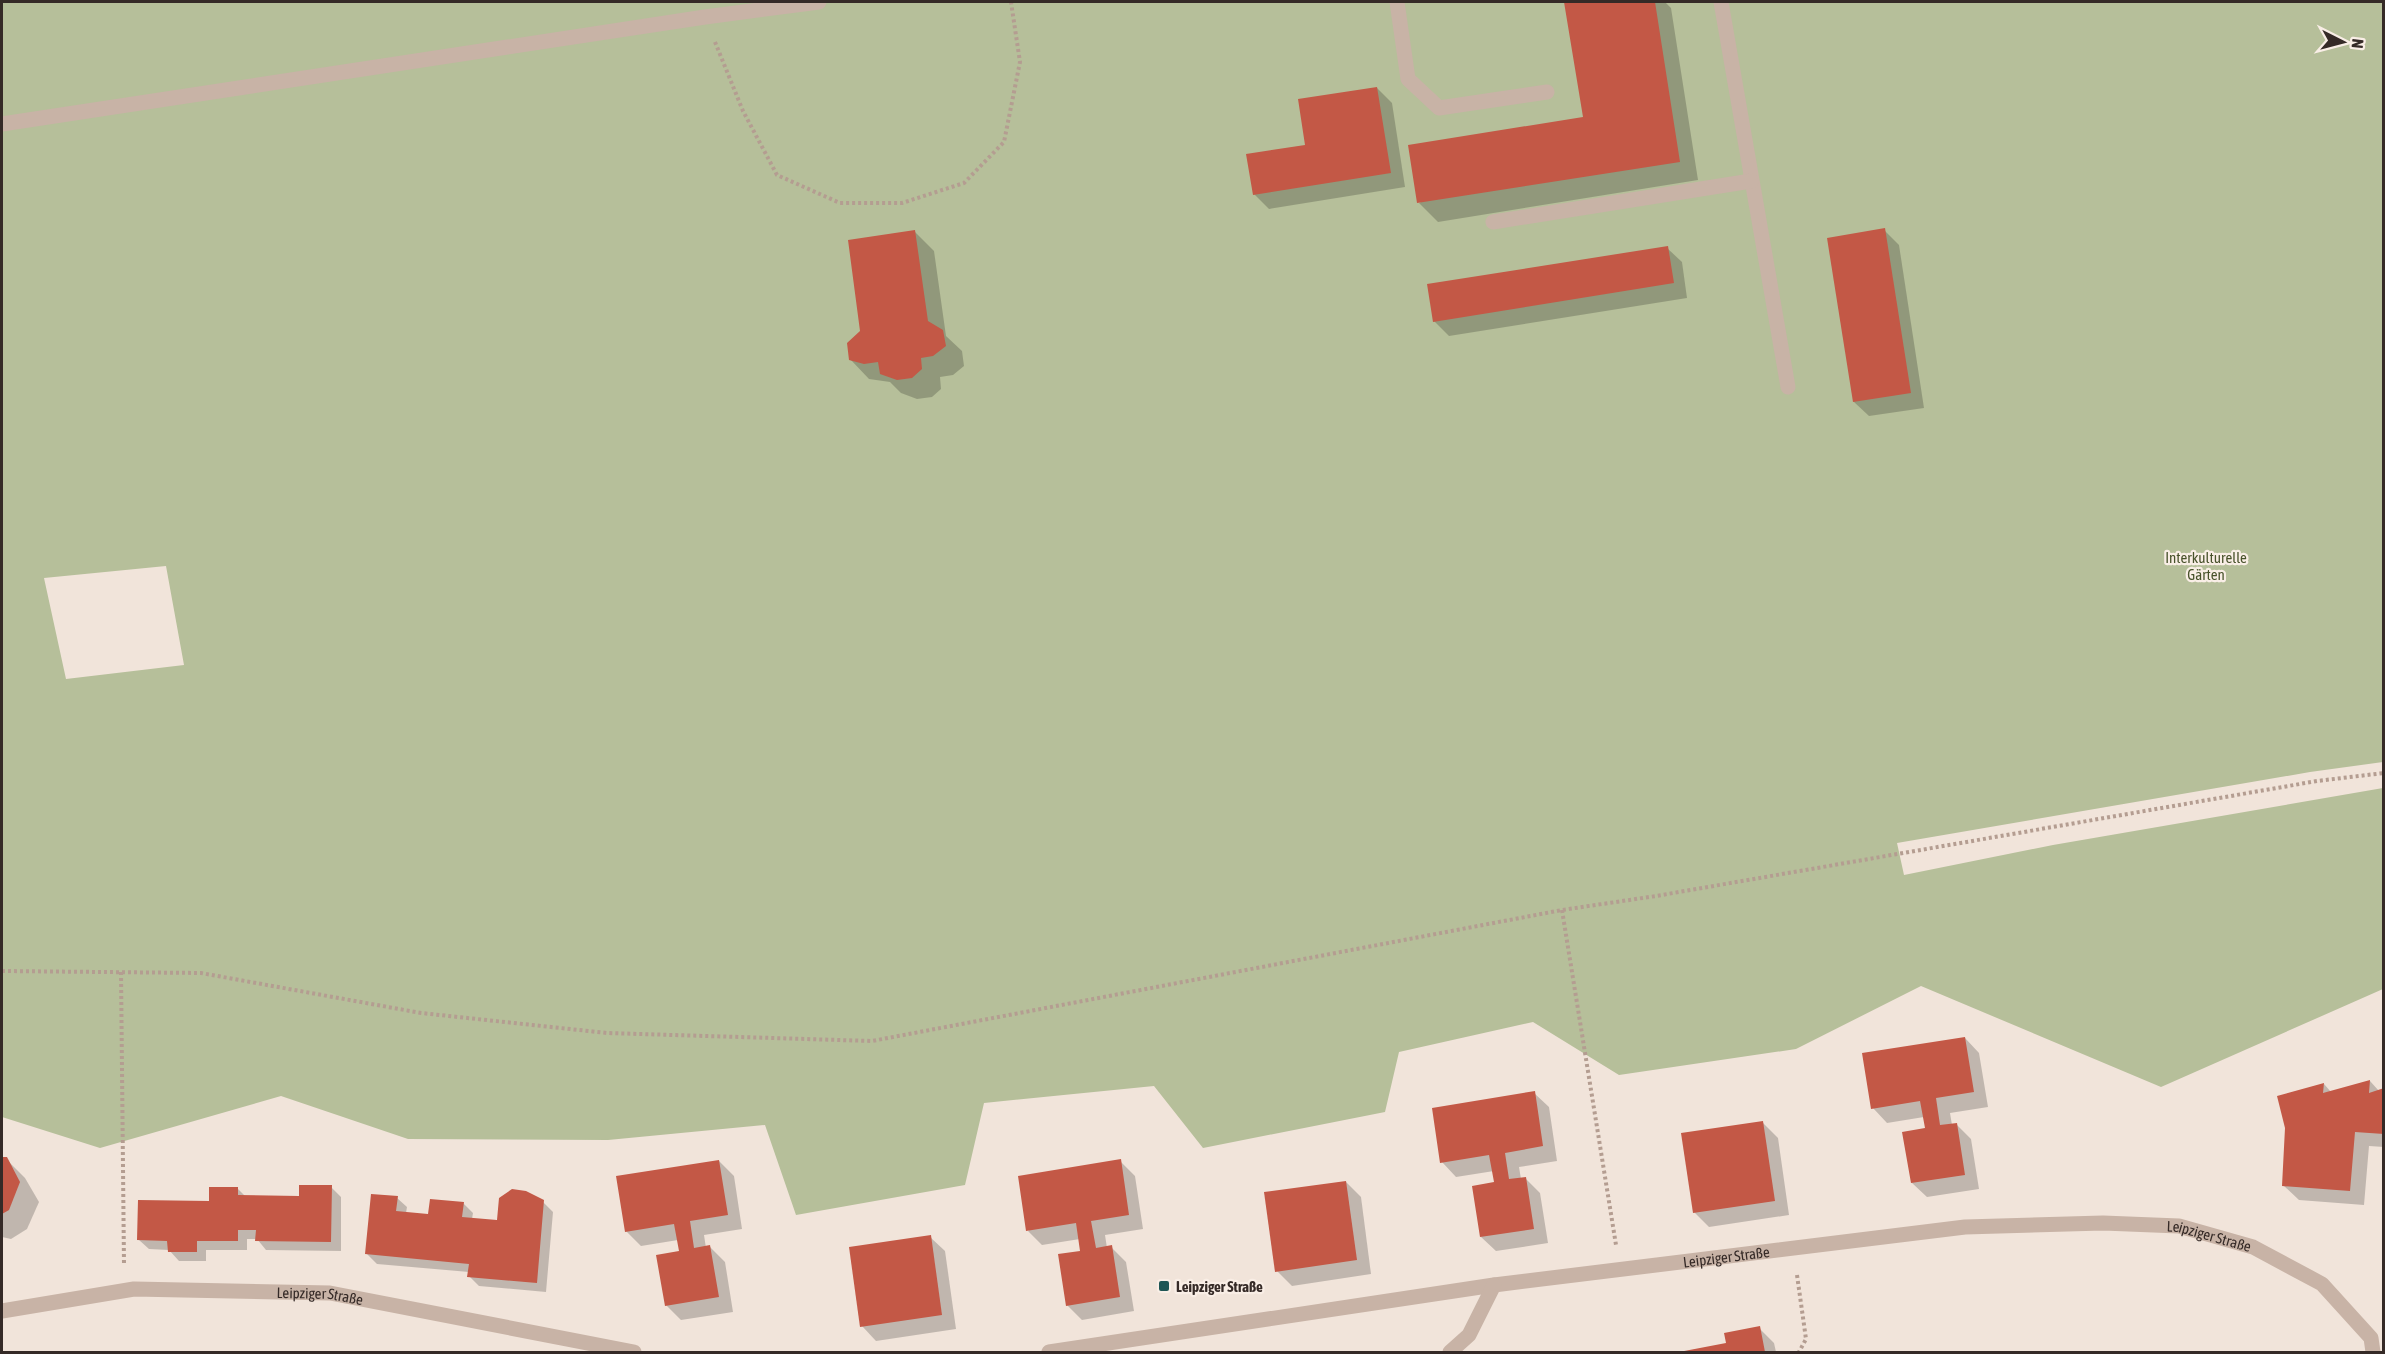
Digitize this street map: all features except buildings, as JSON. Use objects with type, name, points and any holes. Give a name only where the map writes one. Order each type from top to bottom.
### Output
[{"type":"street","points":[[2,123],[704,9],[819,2]]},
{"type":"street","points":[[1397,2],[1408,79],[1439,108],[1547,92]]},
{"type":"street","points":[[1721,2],[1788,387]]},
{"type":"street","points":[[1494,222],[1751,181]]},
{"type":"street","name":"Leipziger Straße","points":[[1049,1353],[1494,1285],[1619,1269],[1965,1227],[2103,1223],[2179,1226],[2253,1247],[2322,1284],[2372,1345]]},
{"type":"street","points":[[1450,1353],[1468,1335],[1494,1285]]},
{"type":"street","name":"Leipziger Straße","points":[[2,1311],[125,1290],[330,1293],[634,1353]]},
{"type":"path","points":[[704,9],[742,111],[777,174],[840,203],[902,203],[964,183],[1004,142],[1020,62],[1011,2]]},
{"type":"path","points":[[2,971],[201,973],[421,1013],[608,1033],[872,1041],[1562,910],[1668,894],[2305,783],[2384,772]]},
{"type":"path","points":[[1562,910],[1619,1269]]},
{"type":"path","points":[[121,972],[125,1290]]},
{"type":"path","points":[[1793,1248],[1806,1339],[1799,1353]]},
{"type":"green space","name":"Interkulturelle Gärten","points":[[2,2],[2383,2],[2383,762],[2310,772],[1897,843],[1904,875],[2053,845],[2383,788],[2383,989],[2161,1087],[1921,986],[1796,1049],[1619,1075],[1533,1022],[1399,1052],[1385,1112],[1203,1148],[1154,1086],[984,1103],[965,1185],[796,1215],[765,1125],[608,1140],[408,1139],[281,1096],[100,1148],[2,1117]],"holes":[[[166,566],[184,665],[66,679],[44,578]]]},
{"type":"place","name":"Leipziger Straße","points":[[1164,1286]]}]
